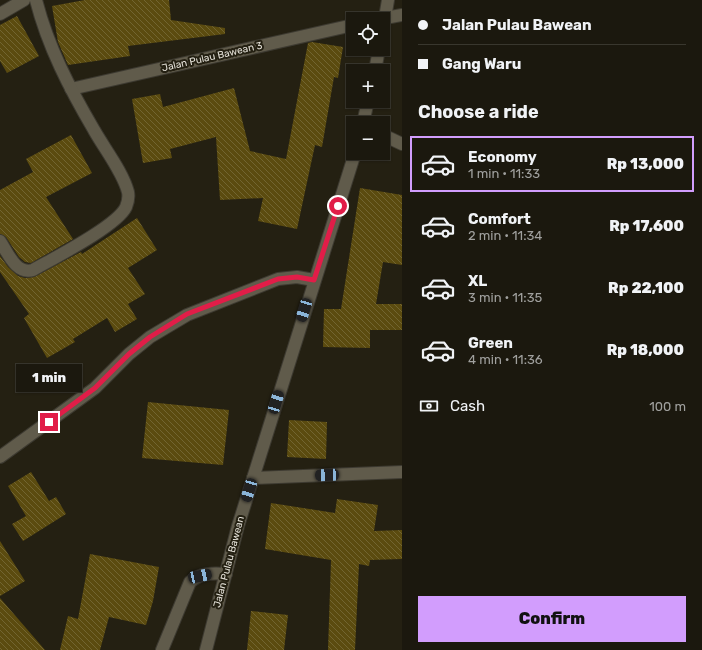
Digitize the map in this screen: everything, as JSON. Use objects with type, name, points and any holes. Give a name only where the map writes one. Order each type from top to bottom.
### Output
[{"type":"street","points":[[0,14],[24,0]]},
{"type":"street","points":[[0,241],[16,265],[24,270],[33,270],[105,226],[122,213],[126,207],[128,199],[128,192],[120,176],[71,89],[42,21],[36,0]]},
{"type":"street","points":[[384,12],[388,0]]},
{"type":"street","points":[[390,16],[402,14]]},
{"type":"street","name":"Jalan Pulau Bawean 3","points":[[71,89],[346,27]]},
{"type":"street","points":[[390,138],[402,144]]},
{"type":"street","name":"Jalan Pulau Bawean","points":[[206,650],[253,478],[353,160]]},
{"type":"street","points":[[0,457],[95,388],[129,354],[150,337],[187,314],[278,279],[297,277],[314,280]]},
{"type":"street","points":[[253,478],[402,472]]},
{"type":"street","points":[[162,650],[190,582],[200,576],[212,573],[226,574]]},
{"type":"building","points":[[85,0],[169,0],[171,20],[225,28],[225,34],[128,46],[130,56],[68,65],[58,42],[52,6]]},
{"type":"building","points":[[17,16],[39,56],[7,73],[0,61],[0,25]]},
{"type":"building","points":[[312,42],[343,47],[338,78],[334,77],[322,147],[315,145],[297,229],[258,221],[263,198],[220,200],[216,137],[170,149],[172,158],[143,163],[132,99],[160,94],[163,107],[234,88],[250,151],[286,159],[308,43]]},
{"type":"building","points":[[71,135],[92,173],[46,197],[73,239],[31,263],[25,262],[19,257],[6,237],[0,234],[0,190],[33,172],[26,159]]},
{"type":"building","points":[[360,188],[402,195],[402,265],[383,262],[376,304],[402,304],[402,330],[370,330],[370,348],[323,347],[324,309],[341,309]]},
{"type":"building","points":[[137,218],[157,250],[128,268],[145,294],[128,304],[137,319],[115,332],[107,318],[73,339],[75,342],[47,358],[24,318],[29,314],[0,272],[0,256],[8,267],[18,276],[25,278],[34,277],[81,252],[82,254]]},
{"type":"building","points":[[148,402],[229,410],[223,465],[142,458]]},
{"type":"building","points":[[289,420],[327,422],[326,459],[287,457]]},
{"type":"building","points":[[31,472],[49,501],[56,497],[66,514],[23,541],[12,524],[26,516],[8,486]]},
{"type":"building","points":[[337,499],[378,505],[374,531],[402,530],[402,559],[370,560],[369,566],[359,564],[355,650],[328,650],[331,560],[265,549],[271,503],[335,513]]},
{"type":"building","points":[[0,541],[25,581],[0,596]]},
{"type":"building","points":[[90,554],[159,567],[153,601],[146,625],[109,617],[100,650],[60,650],[68,616],[78,619]]},
{"type":"building","points":[[0,598],[45,650],[0,650]]},
{"type":"building","points":[[251,611],[288,615],[284,650],[247,650]]},
{"type":"route","points":[[49,422],[95,388],[129,354],[150,337],[187,314],[278,279],[297,277],[314,280],[338,206]]}]
